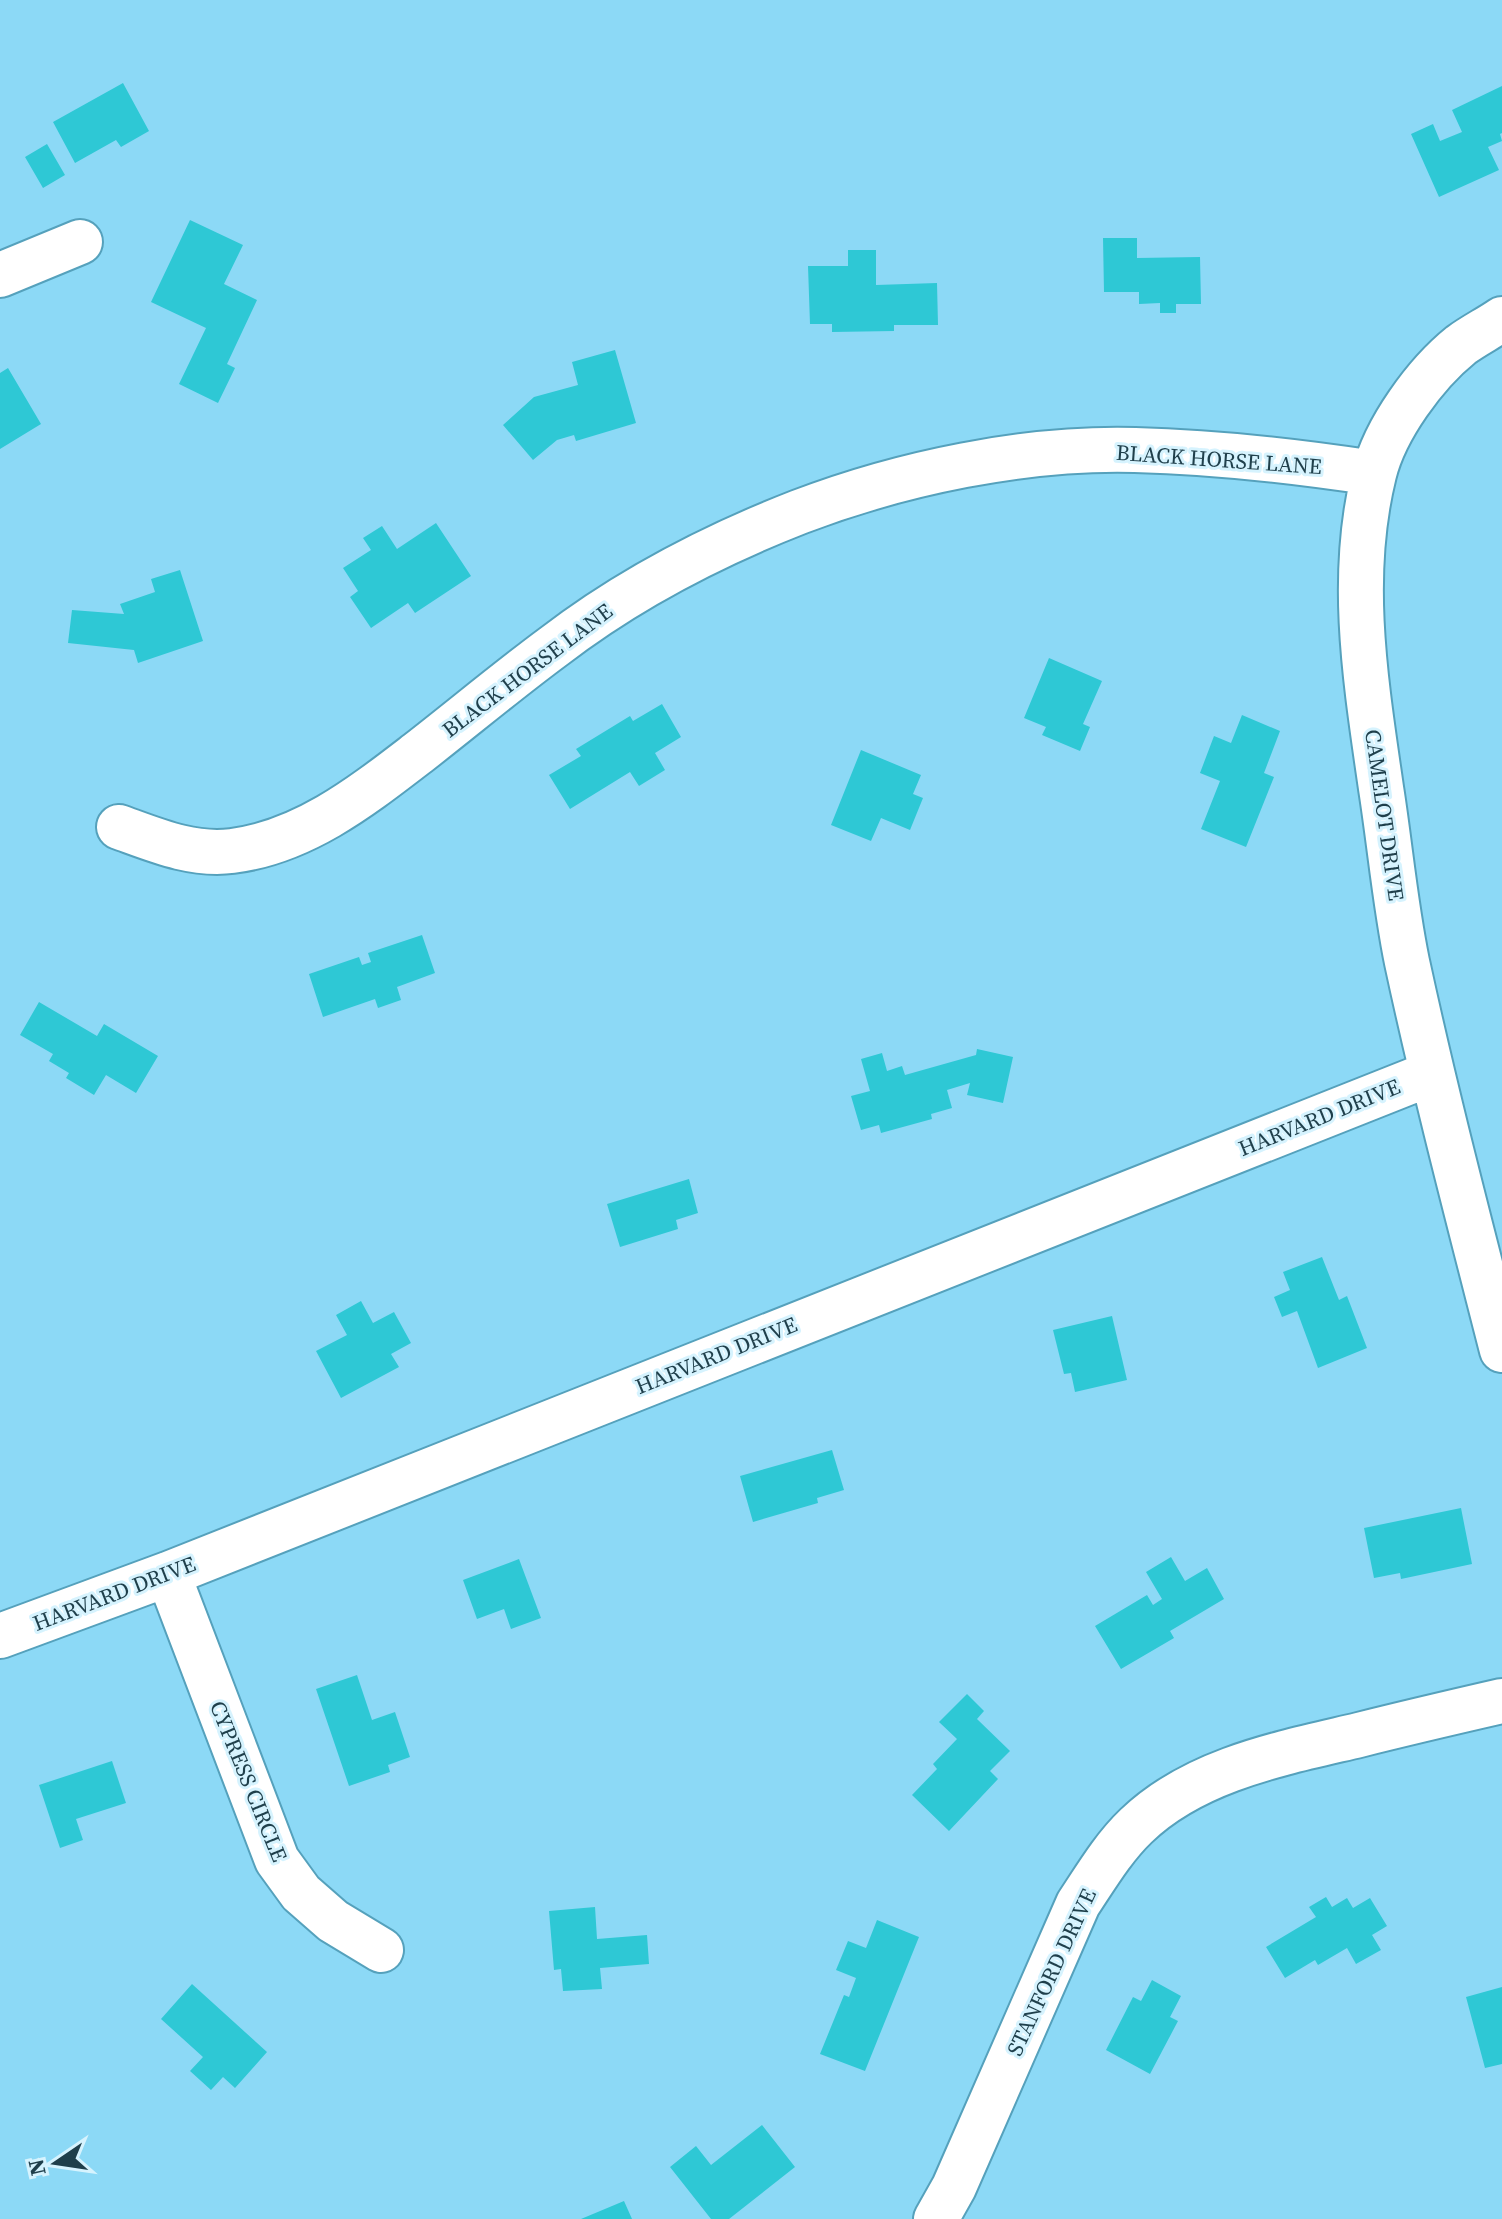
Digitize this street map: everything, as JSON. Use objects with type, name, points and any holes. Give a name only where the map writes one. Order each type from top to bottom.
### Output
[{"type":"street","points":[[0,275],[80,242]]},
{"type":"street","name":"CAMELOT DRIVE","points":[[1502,319],[1461,346],[1426,380],[1396,423],[1374,473],[1363,542],[1360,614],[1406,958],[1502,1350]]},
{"type":"street","name":"BLACK HORSE LANE","points":[[119,827],[182,849],[230,852],[271,842],[309,827],[349,805],[553,647],[611,606],[673,570],[742,536],[801,511],[858,493],[945,469],[1026,456],[1132,450],[1292,461],[1374,473]]},
{"type":"street","name":"HARVARD DRIVE","points":[[0,1636],[168,1574],[1432,1073]]},
{"type":"street","name":"CYPRESS CIRCLE","points":[[168,1574],[277,1860],[301,1893],[333,1921],[381,1950]]},
{"type":"street","name":"STANFORD DRIVE","points":[[936,2219],[960,2173],[1078,1904],[1106,1861],[1137,1825],[1183,1791],[1230,1770],[1289,1751],[1502,1701]]},
{"type":"building","points":[[123,83],[149,131],[121,147],[116,140],[75,163],[53,122]]},
{"type":"building","points":[[1502,86],[1502,141],[1488,147],[1499,170],[1439,197],[1411,134],[1433,124],[1440,141],[1462,132],[1452,110]]},
{"type":"building","points":[[47,144],[65,175],[43,188],[25,157]]},
{"type":"building","points":[[190,220],[243,245],[224,284],[257,300],[227,364],[235,368],[218,403],[179,384],[206,328],[151,302]]},
{"type":"building","points":[[1103,238],[1137,238],[1137,258],[1200,257],[1201,304],[1176,304],[1176,313],[1160,313],[1160,303],[1139,304],[1139,292],[1104,292]]},
{"type":"building","points":[[848,250],[876,250],[876,285],[937,283],[938,325],[894,325],[894,331],[832,332],[832,324],[810,324],[808,266],[848,266]]},
{"type":"building","points":[[615,350],[636,423],[576,441],[574,435],[557,440],[533,460],[503,425],[534,397],[578,385],[572,362]]},
{"type":"building","points":[[8,368],[41,424],[0,449],[0,373]]},
{"type":"building","points":[[436,523],[471,576],[415,613],[408,603],[371,628],[350,597],[358,591],[343,568],[371,550],[363,538],[382,526],[397,549]]},
{"type":"building","points":[[180,570],[203,641],[138,663],[134,650],[68,643],[72,610],[124,614],[120,604],[155,592],[151,579]]},
{"type":"building","points":[[1049,658],[1102,681],[1083,724],[1090,727],[1080,751],[1042,735],[1046,727],[1024,718]]},
{"type":"building","points":[[662,704],[681,737],[655,753],[665,770],[639,786],[630,772],[570,809],[549,775],[581,756],[576,749],[630,716],[633,721]]},
{"type":"building","points":[[1242,715],[1280,731],[1264,773],[1274,777],[1246,847],[1201,829],[1220,781],[1200,773],[1214,736],[1231,743]]},
{"type":"building","points":[[861,750],[921,775],[913,794],[923,798],[910,830],[881,818],[871,841],[831,825]]},
{"type":"building","points":[[422,935],[435,973],[397,987],[401,1000],[378,1008],[375,999],[323,1017],[309,974],[359,957],[362,965],[371,962],[368,953]]},
{"type":"building","points":[[39,1002],[97,1036],[104,1024],[158,1056],[136,1093],[106,1075],[94,1095],[66,1078],[69,1073],[49,1061],[53,1054],[20,1035]]},
{"type":"building","points":[[977,1049],[1013,1057],[1003,1103],[967,1095],[970,1083],[947,1090],[952,1108],[931,1114],[932,1119],[881,1133],[879,1125],[861,1130],[851,1096],[870,1091],[861,1059],[882,1053],[887,1071],[902,1066],[905,1075],[976,1055]]},
{"type":"building","points":[[689,1179],[698,1213],[676,1220],[678,1229],[620,1247],[607,1204]]},
{"type":"building","points":[[1322,1257],[1339,1300],[1347,1296],[1367,1348],[1318,1368],[1297,1311],[1282,1317],[1274,1297],[1290,1290],[1283,1272]]},
{"type":"building","points":[[361,1301],[373,1323],[394,1312],[411,1343],[391,1354],[399,1367],[341,1398],[316,1351],[347,1335],[336,1315]]},
{"type":"building","points":[[1112,1316],[1127,1380],[1075,1392],[1071,1373],[1064,1374],[1053,1330]]},
{"type":"building","points":[[832,1450],[844,1490],[817,1498],[818,1503],[753,1522],[740,1476]]},
{"type":"building","points":[[1461,1508],[1472,1564],[1401,1579],[1400,1573],[1374,1578],[1364,1528]]},
{"type":"building","points":[[1171,1557],[1185,1581],[1207,1568],[1224,1599],[1170,1631],[1174,1638],[1121,1669],[1095,1626],[1147,1595],[1153,1605],[1162,1599],[1146,1572]]},
{"type":"building","points":[[519,1559],[541,1618],[511,1629],[504,1609],[477,1619],[463,1580]]},
{"type":"building","points":[[357,1675],[372,1720],[395,1712],[410,1757],[388,1765],[390,1772],[349,1786],[316,1689]]},
{"type":"building","points":[[967,1694],[984,1711],[977,1719],[1010,1751],[990,1771],[998,1779],[949,1831],[912,1795],[937,1769],[933,1764],[957,1739],[939,1722]]},
{"type":"building","points":[[112,1761],[126,1803],[76,1819],[83,1840],[60,1848],[39,1785]]},
{"type":"building","points":[[1326,1897],[1332,1907],[1347,1898],[1353,1908],[1370,1898],[1387,1926],[1372,1935],[1381,1950],[1356,1964],[1347,1948],[1318,1965],[1315,1960],[1285,1978],[1266,1947],[1316,1917],[1309,1907]]},
{"type":"building","points":[[595,1907],[597,1939],[647,1935],[649,1964],[600,1968],[602,1989],[563,1991],[561,1969],[554,1970],[549,1911]]},
{"type":"building","points":[[877,1920],[919,1937],[865,2071],[820,2054],[844,1995],[849,1997],[856,1978],[836,1970],[848,1941],[866,1948]]},
{"type":"building","points":[[1152,1980],[1181,1996],[1170,2017],[1178,2021],[1150,2074],[1106,2050],[1133,1997],[1141,2001]]},
{"type":"building","points":[[192,1984],[267,2052],[235,2088],[223,2077],[211,2090],[190,2071],[203,2057],[161,2019]]},
{"type":"building","points":[[1502,1987],[1502,2064],[1485,2068],[1466,1997]]},
{"type":"building","points":[[762,2125],[795,2167],[729,2219],[711,2219],[670,2167],[696,2146],[711,2165]]},
{"type":"building","points":[[624,2201],[632,2219],[581,2219]]}]
